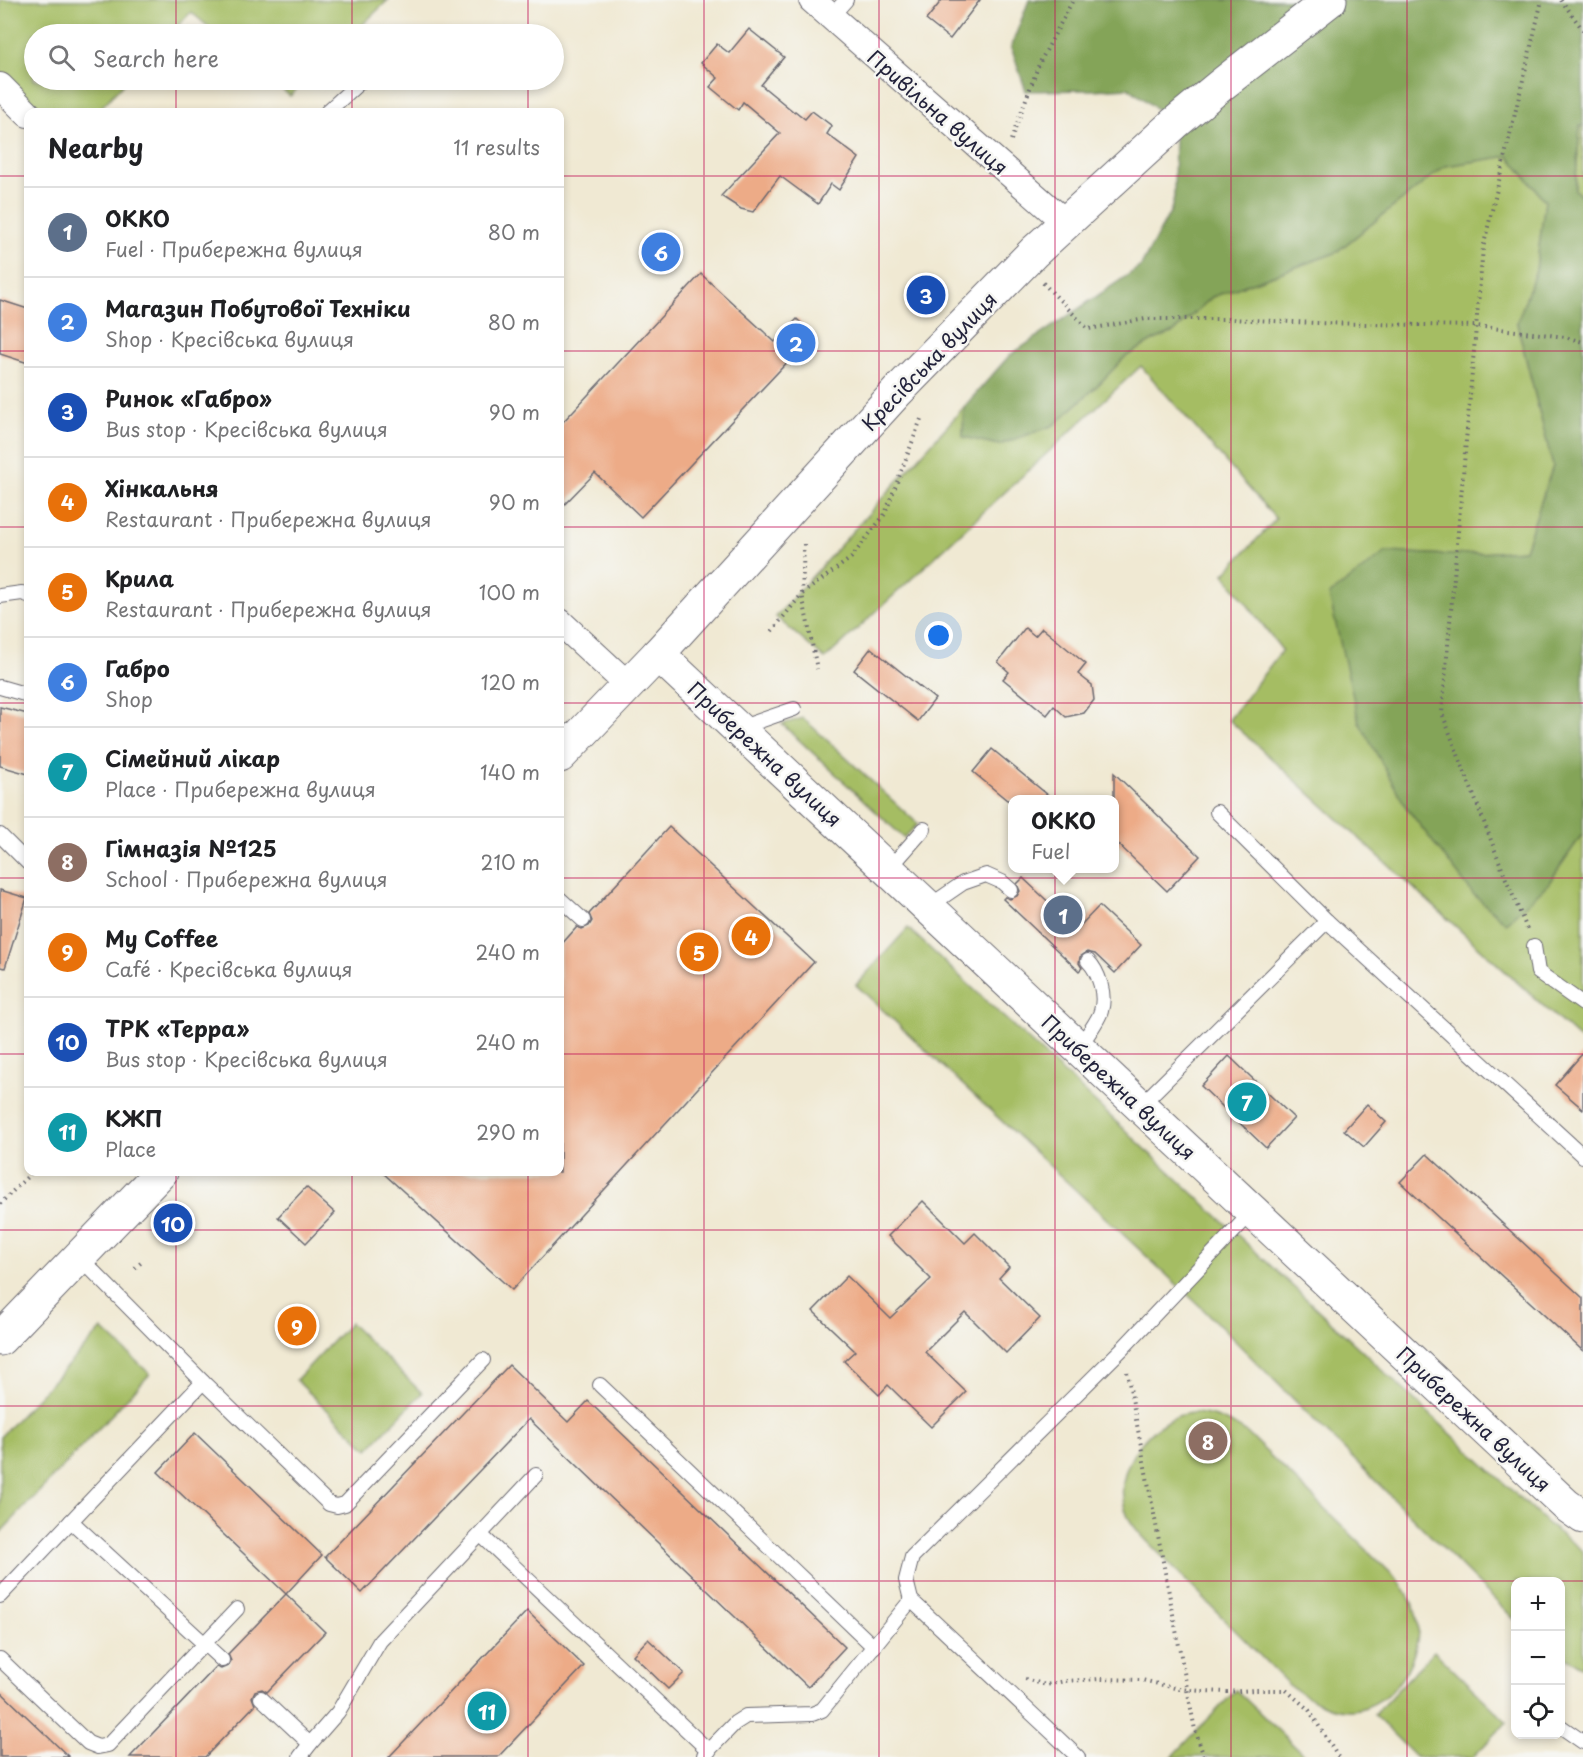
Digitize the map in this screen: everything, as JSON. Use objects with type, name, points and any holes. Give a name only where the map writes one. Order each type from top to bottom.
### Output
[{"type":"street","name":"Привільна вулиця","points":[[812,0],[838,9],[1066,223]]},
{"type":"street","name":"Кресівська вулиця","points":[[564,752],[658,654],[897,392],[1023,263],[1175,123],[1221,84],[1330,0]]},
{"type":"street","points":[[564,626],[628,686]]},
{"type":"street","name":"Прибережна вулиця","points":[[658,654],[1566,1505],[1583,1517]]},
{"type":"street","points":[[0,1339],[157,1176]]},
{"type":"lane","points":[[331,108],[351,90]]},
{"type":"lane","points":[[0,596],[24,594]]},
{"type":"lane","points":[[0,687],[24,694]]},
{"type":"lane","points":[[737,728],[794,709]]},
{"type":"lane","points":[[1217,812],[1327,921],[1583,1156]]},
{"type":"lane","points":[[888,870],[924,829]]},
{"type":"lane","points":[[0,835],[24,859]]},
{"type":"lane","points":[[928,907],[963,883],[986,875],[1002,882],[1011,890]]},
{"type":"lane","points":[[564,903],[583,920]]},
{"type":"lane","points":[[1140,1106],[1327,921]]},
{"type":"lane","points":[[1534,946],[1538,972],[1583,1004]]},
{"type":"lane","points":[[1078,1048],[1101,1011],[1102,992],[1096,970],[1088,961]]},
{"type":"lane","points":[[1078,1757],[911,1600],[906,1580],[912,1557],[1123,1348],[1252,1212]]},
{"type":"lane","points":[[79,1257],[328,1504],[337,1506],[345,1504],[483,1360]]},
{"type":"lane","points":[[0,1596],[203,1382]]},
{"type":"lane","points":[[600,1385],[874,1647]]},
{"type":"lane","points":[[300,1757],[338,1712],[380,1641],[536,1475]]},
{"type":"lane","points":[[71,1521],[222,1660]]},
{"type":"lane","points":[[481,1536],[706,1754],[735,1723],[746,1716],[813,1714],[822,1710],[911,1600]]},
{"type":"lane","points":[[0,1659],[88,1743],[98,1748],[108,1745],[237,1609]]},
{"type":"lane","points":[[261,1698],[310,1744]]},
{"type":"lane","points":[[1565,1729],[1583,1742]]},
{"type":"path","points":[[1011,141],[1039,64],[1073,0]]},
{"type":"path","points":[[1534,946],[1442,713],[1483,248],[1542,0]]},
{"type":"path","points":[[1561,0],[1583,30]]},
{"type":"path","points":[[1023,263],[1088,329],[1146,319],[1230,319],[1476,326],[1583,342]]},
{"type":"path","points":[[772,631],[802,594],[850,558],[885,514],[921,419]]},
{"type":"path","points":[[804,543],[802,594],[817,669]]},
{"type":"path","points":[[0,1204],[28,1176]]},
{"type":"path","points":[[135,1268],[142,1261]]},
{"type":"path","points":[[1123,1348],[1195,1730],[1204,1757]]},
{"type":"path","points":[[1024,1679],[1046,1685],[1084,1679],[1142,1680],[1179,1689],[1202,1691],[1286,1690],[1309,1710],[1338,1757]]},
{"type":"green space","points":[[0,0],[388,0],[363,24],[205,24],[191,12],[180,24],[24,24],[24,90],[118,90],[101,108],[24,108],[0,86]]},
{"type":"green space","points":[[1029,0],[1583,0],[1583,126],[1580,126],[1575,190],[1583,198],[1583,833],[1548,884],[1506,923],[1473,894],[1406,807],[1359,722],[1329,595],[1386,552],[1449,555],[1525,550],[1553,466],[1517,323],[1536,270],[1545,201],[1509,156],[1445,166],[1335,253],[1212,297],[1174,332],[1154,340],[1125,357],[1054,425],[999,445],[963,437],[964,407],[1009,356],[1141,266],[1171,210],[1174,197],[1175,123],[1129,88],[1026,91],[1011,47]]},
{"type":"green space","points":[[282,90],[296,90],[290,96]]},
{"type":"green space","points":[[1580,126],[1583,126],[1583,198],[1575,190]]},
{"type":"green space","points":[[1509,156],[1545,201],[1536,270],[1517,324],[1553,466],[1525,550],[1449,555],[1386,552],[1548,884],[1583,833],[1583,1042],[1229,720],[1282,650],[1224,574],[1276,519],[1141,366],[825,659],[776,617],[964,407],[963,437],[999,445],[1054,425],[1125,357],[1154,340],[1174,332],[1212,297],[1335,253],[1445,166]]},
{"type":"green space","points":[[803,718],[918,824],[904,838],[782,724]]},
{"type":"green space","points":[[908,928],[1549,1525],[1583,1551],[1583,1667],[1565,1656],[1565,1577],[1511,1577],[1511,1616],[1202,1308],[856,985]]},
{"type":"green space","points":[[350,1323],[422,1393],[368,1449],[296,1380]]},
{"type":"green space","points":[[102,1329],[150,1374],[0,1533],[0,1437]]},
{"type":"green space","points":[[1196,1413],[1223,1420],[1247,1433],[1399,1581],[1416,1613],[1418,1633],[1416,1648],[1402,1677],[1380,1700],[1367,1707],[1343,1710],[1319,1703],[1303,1695],[1289,1685],[1136,1529],[1126,1513],[1123,1494],[1124,1480],[1134,1453],[1153,1431],[1165,1422],[1180,1415]]},
{"type":"green space","points":[[1434,1651],[1507,1722],[1473,1757],[1416,1757],[1374,1715]]},
{"type":"green space","points":[[1236,1690],[1306,1757],[1172,1757]]},
{"type":"building","points":[[942,0],[980,0],[950,39],[926,20]]},
{"type":"building","points":[[749,29],[784,57],[761,85],[805,119],[812,111],[832,126],[827,134],[859,158],[839,190],[831,184],[818,204],[780,176],[753,212],[741,209],[721,196],[780,133],[743,102],[738,110],[710,87],[718,78],[701,63],[717,44],[729,53]]},
{"type":"building","points":[[701,274],[775,342],[797,319],[813,335],[641,517],[595,473],[564,505],[564,421]]},
{"type":"building","points":[[0,300],[24,308],[24,362],[0,354]]},
{"type":"building","points":[[1025,628],[1035,636],[1042,628],[1086,664],[1078,674],[1092,685],[1094,700],[1084,713],[1066,717],[1054,706],[1047,715],[1003,679],[1009,672],[998,662]]},
{"type":"building","points":[[871,648],[935,699],[918,721],[854,670]]},
{"type":"building","points":[[0,707],[24,713],[24,773],[0,766]]},
{"type":"building","points":[[992,749],[1048,795],[1008,795],[1007,800],[973,772]]},
{"type":"building","points":[[1114,773],[1200,856],[1167,891],[1119,845],[1119,795],[1114,795]]},
{"type":"building","points":[[669,827],[814,962],[512,1290],[386,1176],[564,1176],[564,942],[577,927],[582,929],[589,926],[592,921],[589,914]]},
{"type":"building","points":[[1023,878],[1077,929],[1099,906],[1141,945],[1115,973],[1095,954],[1087,952],[1080,957],[1079,963],[1082,968],[1079,971],[1003,899],[1017,896],[1020,891],[1017,884]]},
{"type":"building","points":[[0,890],[24,897],[24,908],[5,968],[0,967]]},
{"type":"building","points":[[1583,1053],[1583,1109],[1555,1085]]},
{"type":"building","points":[[1229,1056],[1294,1118],[1266,1148],[1201,1086]]},
{"type":"building","points":[[1367,1104],[1386,1122],[1364,1147],[1344,1130]]},
{"type":"building","points":[[1427,1154],[1583,1298],[1583,1351],[1400,1182]]},
{"type":"building","points":[[306,1187],[335,1213],[306,1243],[278,1217]]},
{"type":"building","points":[[923,1201],[965,1243],[975,1233],[1009,1267],[999,1278],[1040,1318],[1006,1353],[965,1312],[925,1352],[966,1392],[931,1427],[888,1385],[879,1395],[844,1361],[855,1351],[813,1311],[847,1276],[890,1318],[931,1279],[888,1236]]},
{"type":"building","points":[[509,1365],[568,1422],[588,1401],[845,1647],[808,1687],[529,1419],[362,1593],[325,1557]]},
{"type":"building","points":[[195,1433],[322,1555],[286,1594],[158,1472]]},
{"type":"building","points":[[286,1594],[325,1632],[267,1692],[262,1689],[255,1691],[252,1697],[255,1705],[205,1757],[130,1757],[216,1667],[221,1669],[228,1666],[231,1661],[228,1654]]},
{"type":"building","points":[[527,1611],[584,1666],[498,1757],[389,1757]]},
{"type":"building","points":[[648,1639],[684,1673],[668,1689],[633,1655]]},
{"type":"building","points":[[0,1691],[69,1757],[0,1757]]},
{"type":"place","name":"Габро","points":[[661,252]]},
{"type":"place","name":"Ринок «Габро»","points":[[926,295]]},
{"type":"place","name":"Магазин Побутової Техніки","points":[[796,343]]},
{"type":"place","name":"ОККО","points":[[1063,915]]},
{"type":"place","name":"Хінкальня","points":[[751,936]]},
{"type":"place","name":"Крила","points":[[699,952]]},
{"type":"place","name":"Сімейний лікар","points":[[1247,1102]]},
{"type":"place","name":"ТРК «Терра»","points":[[173,1223]]},
{"type":"place","name":"My Coffee","points":[[297,1326]]},
{"type":"place","name":"Гімназія №125","points":[[1208,1441]]},
{"type":"place","name":"КЖП","points":[[487,1711]]}]
